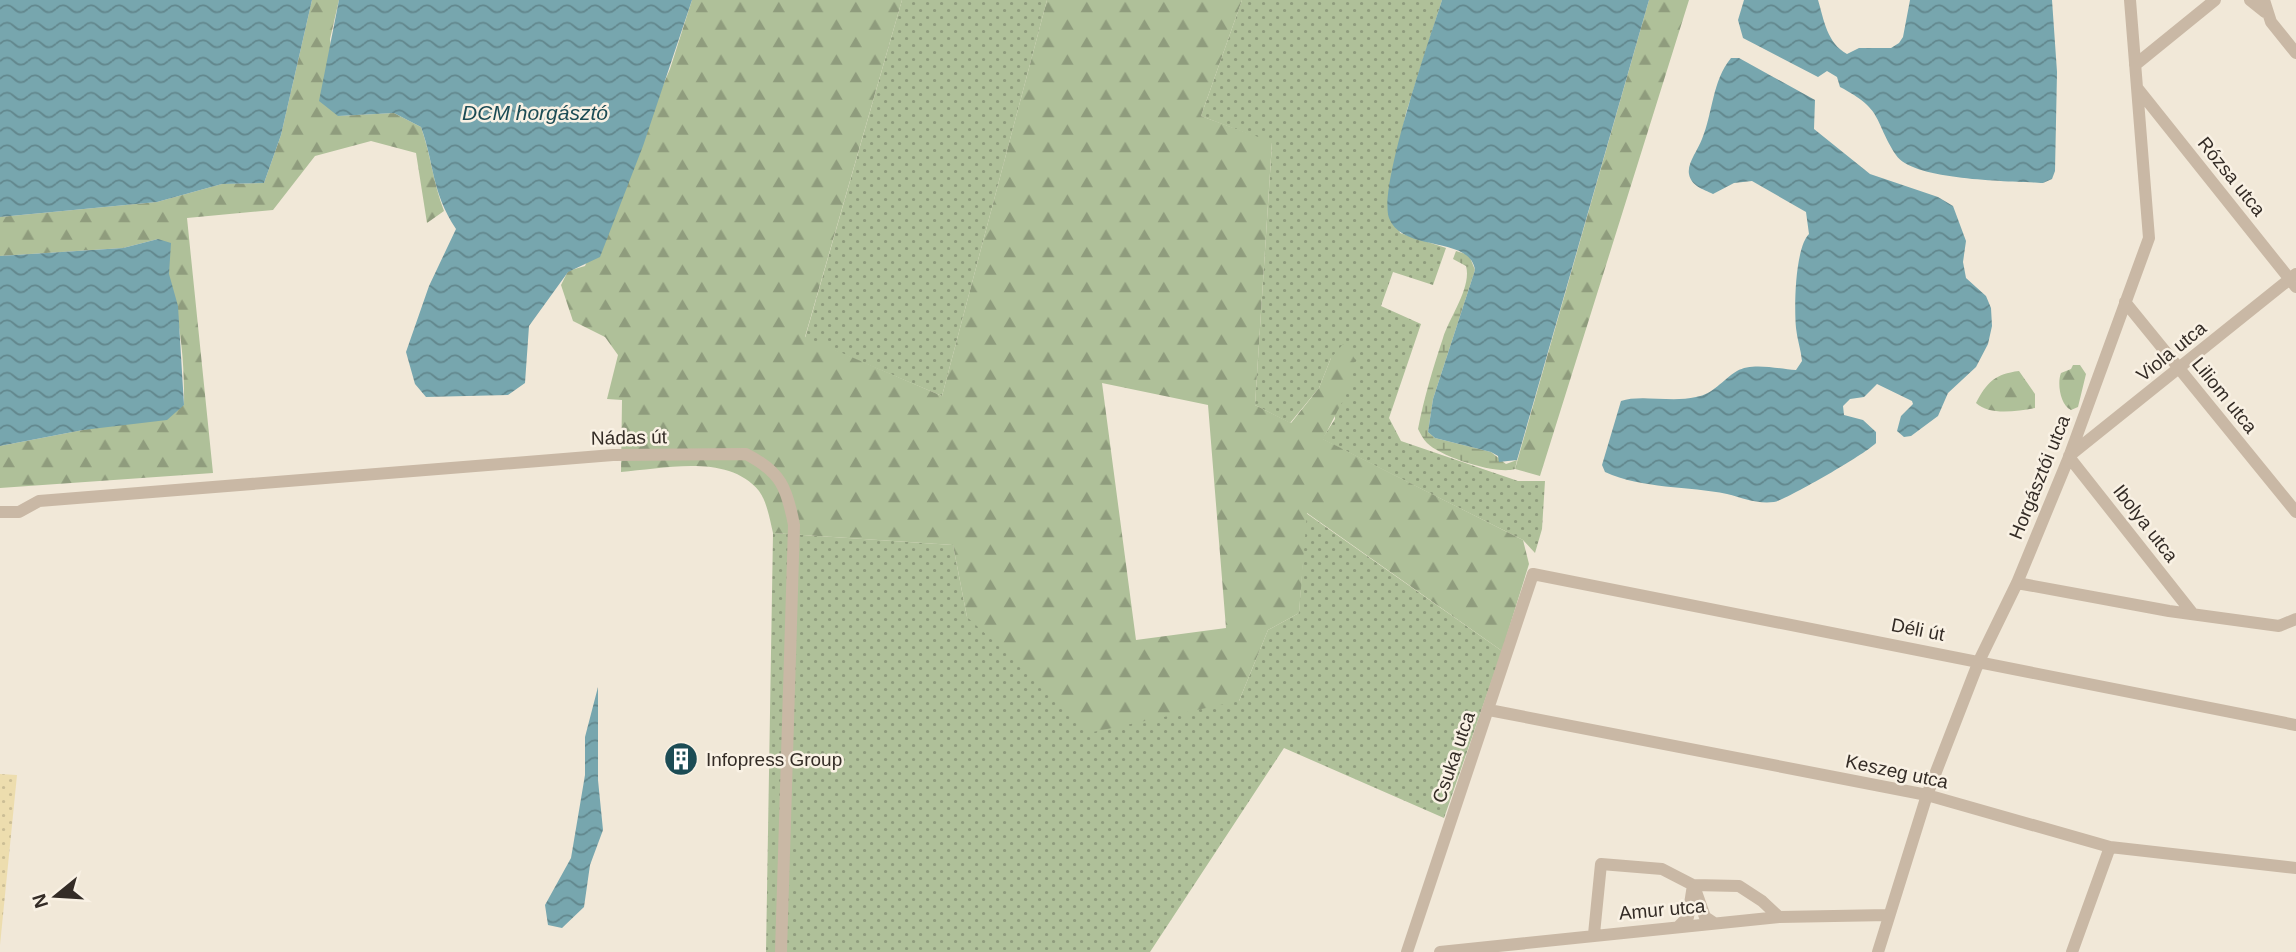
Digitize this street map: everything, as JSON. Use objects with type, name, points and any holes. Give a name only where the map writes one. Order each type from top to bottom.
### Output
[{"type":"street","name":"Horgásztói utca","points":[[1878,952],[1927,795],[1979,661],[2017,583],[2069,457],[2150,238],[2130,0]]},
{"type":"street","points":[[2250,0],[2264,6],[2296,52]]},
{"type":"street","points":[[2135,65],[2210,1]]},
{"type":"street","name":"Rózsa utca","points":[[2137,89],[2294,280]]},
{"type":"street","name":"Viola utca","points":[[2069,457],[2294,280]]},
{"type":"street","name":"Liliom utca","points":[[2125,303],[2296,512]]},
{"type":"street","name":"Nádas út","points":[[0,513],[19,512],[39,501],[613,455],[746,454],[765,464],[780,479],[789,500],[794,525],[781,952]]},
{"type":"street","name":"Ibolya utca","points":[[2069,457],[2193,614]]},
{"type":"street","name":"Déli út","points":[[1533,574],[2296,725]]},
{"type":"street","name":"Csuka utca","points":[[1407,952],[1533,574]]},
{"type":"street","points":[[2017,583],[2193,614],[2291,622]]},
{"type":"street","name":"Keszeg utca","points":[[1489,710],[1927,795],[2110,846],[2296,869]]},
{"type":"street","points":[[2072,952],[2110,846]]},
{"type":"street","points":[[1594,934],[1601,864],[1662,869],[1693,886],[1739,886],[1762,901],[1779,917]]},
{"type":"street","points":[[1693,886],[1706,917],[1713,923]]},
{"type":"street","points":[[1679,926],[1688,917],[1693,886]]},
{"type":"street","name":"Amur utca","points":[[1440,952],[1779,917],[1889,915]]},
{"type":"green space","points":[[312,0],[339,0],[330,39],[338,116],[394,113],[421,127],[444,211],[427,223],[416,153],[371,141],[315,156],[273,210],[187,218],[213,473],[0,488],[0,446],[83,430],[184,405],[183,361],[178,321],[158,239],[123,248],[0,256],[0,217],[157,202],[222,184],[264,183],[281,135]]},
{"type":"green space","points":[[692,0],[902,0],[805,337],[942,396],[1047,0],[1242,0],[1201,116],[1272,142],[1255,405],[1291,423],[1319,388],[1331,358],[1344,343],[1355,359],[1350,387],[1323,439],[1523,540],[1529,564],[1502,651],[1307,513],[1299,613],[1268,630],[1239,701],[1093,732],[967,617],[953,545],[773,533],[762,495],[746,479],[730,472],[713,467],[694,466],[621,472],[622,400],[607,399],[618,355],[605,337],[573,321],[561,285],[568,271],[585,266],[670,69]],"holes":[[[1102,383],[1208,405],[1226,628],[1136,640]]]},
{"type":"green space","points":[[902,0],[1047,0],[942,396],[805,338]]},
{"type":"green space","points":[[1242,0],[1442,0],[1406,113],[1389,194],[1400,233],[1446,248],[1433,285],[1393,272],[1381,306],[1421,324],[1389,418],[1401,441],[1518,481],[1545,481],[1542,529],[1535,553],[1523,540],[1322,439],[1335,419],[1331,358],[1319,388],[1290,423],[1255,405],[1272,143],[1201,116]]},
{"type":"green space","points":[[1649,0],[1689,0],[1540,476],[1515,469]]},
{"type":"green space","points":[[1456,251],[1469,255],[1475,270],[1433,399],[1428,432],[1435,438],[1491,452],[1506,464],[1517,460],[1515,469],[1483,467],[1456,459],[1427,443],[1418,429],[1439,349],[1466,283],[1466,266],[1453,259]]},
{"type":"green space","points":[[2073,365],[2080,365],[2086,374],[2078,407],[2071,410],[2064,404],[2059,382],[2061,373],[2071,369]]},
{"type":"green space","points":[[2019,371],[2035,394],[2035,408],[1996,411],[1976,403],[1993,380]]},
{"type":"green space","points":[[1306,513],[1502,651],[1444,818],[1284,748],[1150,952],[766,952],[773,533],[953,545],[967,617],[1239,701],[1268,630],[1299,613]]},
{"type":"sand","points":[[0,774],[17,775],[0,945]]},
{"type":"water","points":[[0,0],[312,0],[281,135],[264,183],[222,184],[157,202],[0,217]]},
{"type":"water","name":"DCM horgásztó","points":[[339,0],[692,0],[643,146],[600,257],[568,272],[529,326],[525,383],[508,395],[426,397],[415,384],[406,352],[429,286],[456,229],[442,203],[421,127],[394,113],[338,116],[319,101]]},
{"type":"water","points":[[1442,0],[1649,0],[1517,460],[1499,462],[1498,456],[1491,452],[1435,438],[1428,432],[1433,399],[1475,270],[1470,259],[1461,252],[1407,236],[1396,229],[1389,218],[1391,176],[1398,145]]},
{"type":"water","points":[[1744,0],[1818,0],[1831,37],[1847,54],[1859,48],[1891,48],[1899,43],[1903,37],[1910,0],[2052,0],[2057,72],[2055,171],[2052,179],[2043,183],[1964,178],[1942,175],[1906,164],[1896,155],[1871,109],[1840,87],[1837,77],[1827,71],[1818,77],[1743,38],[1738,20]]},
{"type":"water","points":[[1731,58],[1739,58],[1815,100],[1814,129],[1870,174],[1938,197],[1953,206],[1966,241],[1963,262],[1966,278],[1986,296],[1991,308],[1992,326],[1988,344],[1976,367],[1948,393],[1938,416],[1911,436],[1904,437],[1897,431],[1901,416],[1913,404],[1912,401],[1877,384],[1864,397],[1850,399],[1843,406],[1844,415],[1863,420],[1876,432],[1876,443],[1826,475],[1774,502],[1634,481],[1605,472],[1602,465],[1621,401],[1637,398],[1696,397],[1708,393],[1743,368],[1758,366],[1796,370],[1802,361],[1796,328],[1796,293],[1798,264],[1804,241],[1809,234],[1806,212],[1752,181],[1734,183],[1713,194],[1695,184],[1689,174],[1691,161],[1706,129],[1716,87]]},
{"type":"water","points":[[158,239],[171,243],[169,274],[178,306],[184,405],[167,420],[83,430],[0,446],[0,256],[123,248]]},
{"type":"water","points":[[598,687],[598,780],[603,830],[590,865],[584,907],[562,928],[548,925],[545,905],[571,858],[585,775],[585,737]]},
{"type":"place","name":"Infopress Group","points":[[681,759]]}]
